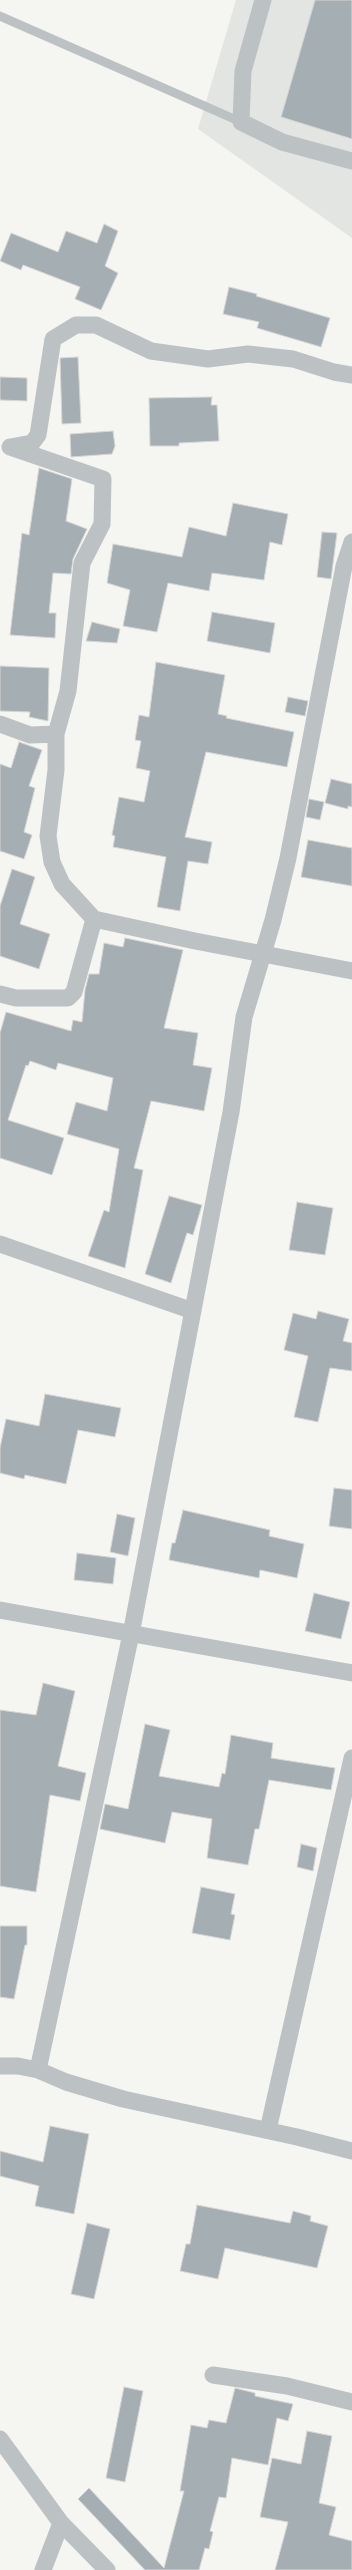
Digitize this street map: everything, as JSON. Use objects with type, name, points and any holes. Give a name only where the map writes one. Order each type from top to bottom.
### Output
[{"type":"street","points":[[263,0],[243,71],[241,122],[282,142],[352,161]]},
{"type":"street","points":[[5,447],[32,442],[38,435],[53,339],[76,325],[96,325],[151,351],[208,359],[248,354],[278,357],[352,375]]},
{"type":"street","points":[[5,447],[103,479],[102,524],[82,563],[68,691],[56,734],[56,770],[48,836],[52,862],[62,884],[94,919],[195,941],[262,952],[352,971]]},
{"type":"street","points":[[38,2070],[131,1634],[231,1112],[244,1017],[262,952],[273,920],[288,858],[344,566],[352,542]]},
{"type":"street","points":[[0,724],[30,735],[56,734]]},
{"type":"street","points":[[0,994],[16,998],[68,998],[74,992],[94,919]]},
{"type":"street","points":[[0,1244],[193,1311]]},
{"type":"street","points":[[0,1610],[352,1673]]},
{"type":"street","points":[[268,2130],[352,1758]]},
{"type":"street","points":[[0,2066],[18,2066],[38,2070],[66,2082],[123,2099],[268,2130],[352,2152]]},
{"type":"street","points":[[213,2375],[287,2386],[352,2402]]},
{"type":"street","points":[[0,2439],[61,2523],[107,2570]]},
{"type":"street","points":[[43,2570],[61,2523]]},
{"type":"lane","points":[[0,16],[241,122]]},
{"type":"shaded area","points":[[236,0],[352,0],[352,238],[198,129]]},
{"type":"building","points":[[315,0],[352,0],[352,139],[281,117]]},
{"type":"building","points":[[104,224],[118,231],[105,266],[118,273],[101,310],[75,299],[80,287],[23,265],[21,270],[0,261],[11,233],[58,252],[66,231],[97,243]]},
{"type":"building","points":[[229,287],[257,294],[256,296],[330,318],[321,347],[257,328],[259,322],[223,314]]},
{"type":"building","points":[[78,357],[81,423],[62,424],[60,358]]},
{"type":"building","points":[[0,377],[27,378],[27,401],[0,400]]},
{"type":"building","points":[[212,397],[211,405],[217,405],[219,441],[179,443],[179,446],[150,446],[149,398]]},
{"type":"building","points":[[113,431],[115,446],[112,454],[71,457],[70,434]]},
{"type":"building","points":[[39,468],[72,479],[66,521],[87,529],[73,559],[71,574],[53,573],[49,613],[56,613],[55,638],[10,635],[22,533],[29,535]]},
{"type":"building","points":[[233,503],[288,514],[282,545],[270,542],[264,580],[212,573],[209,591],[168,583],[157,632],[123,626],[130,590],[107,583],[113,544],[182,557],[189,527],[226,536]]},
{"type":"building","points":[[322,532],[337,533],[331,579],[317,577]]},
{"type":"building","points":[[212,612],[275,623],[270,653],[207,641]]},
{"type":"building","points":[[92,622],[120,629],[117,643],[86,641]]},
{"type":"building","points":[[156,662],[225,675],[218,714],[227,716],[226,718],[294,732],[287,767],[206,752],[185,837],[212,842],[208,864],[188,861],[180,911],[157,907],[166,857],[113,847],[115,836],[112,835],[119,797],[144,802],[150,771],[136,768],[141,741],[135,740],[139,715],[149,717]]},
{"type":"building","points":[[0,666],[49,668],[48,721],[29,717],[30,712],[0,711]]},
{"type":"building","points":[[288,697],[308,701],[305,716],[285,712]]},
{"type":"building","points":[[19,742],[42,750],[29,786],[35,788],[24,832],[32,835],[24,859],[0,851],[0,764],[11,768]]},
{"type":"building","points":[[331,779],[352,784],[352,807],[348,806],[348,809],[325,803]]},
{"type":"building","points":[[309,799],[324,802],[320,820],[306,817]]},
{"type":"building","points":[[308,840],[352,848],[352,886],[301,877]]},
{"type":"building","points":[[12,869],[35,877],[20,924],[50,934],[39,969],[0,956],[0,906]]},
{"type":"building","points":[[125,938],[183,950],[164,1028],[198,1033],[193,1065],[212,1068],[204,1111],[151,1101],[134,1168],[143,1170],[125,1268],[88,1256],[104,1210],[109,1212],[119,1149],[67,1134],[76,1102],[107,1111],[113,1078],[58,1063],[56,1070],[30,1061],[28,1066],[26,1065],[8,1120],[64,1138],[52,1175],[0,1158],[0,1033],[6,1012],[71,1031],[73,1020],[82,1022],[85,990],[89,974],[99,974],[104,943],[123,947]]},
{"type":"building","points":[[169,1196],[202,1205],[193,1235],[187,1233],[171,1283],[145,1274]]},
{"type":"building","points":[[297,1202],[333,1208],[325,1255],[289,1250]]},
{"type":"building","points":[[318,1311],[349,1319],[343,1341],[352,1343],[352,1371],[330,1368],[318,1422],[294,1417],[308,1356],[284,1350],[293,1313],[316,1319]]},
{"type":"building","points":[[45,1394],[121,1408],[115,1437],[78,1430],[66,1484],[25,1475],[24,1479],[0,1473],[0,1448],[6,1419],[39,1426]]},
{"type":"building","points":[[334,1488],[352,1490],[352,1529],[329,1526]]},
{"type":"building","points":[[183,1510],[270,1530],[269,1536],[304,1544],[297,1578],[260,1570],[259,1578],[169,1560],[172,1543],[175,1543]]},
{"type":"building","points":[[117,1514],[135,1518],[128,1556],[110,1552]]},
{"type":"building","points":[[77,1553],[116,1558],[113,1584],[74,1580]]},
{"type":"building","points":[[314,1593],[350,1602],[341,1639],[305,1631]]},
{"type":"building","points":[[43,1683],[75,1691],[58,1766],[86,1773],[80,1801],[50,1795],[36,1892],[0,1886],[0,1710],[36,1715]]},
{"type":"building","points":[[145,1724],[170,1730],[159,1776],[219,1787],[222,1773],[225,1774],[231,1735],[273,1743],[271,1758],[335,1768],[331,1790],[269,1780],[259,1829],[255,1829],[248,1865],[207,1858],[212,1819],[172,1812],[165,1843],[100,1829],[105,1804],[128,1809]]},
{"type":"building","points":[[301,1844],[317,1848],[313,1871],[297,1867]]},
{"type":"building","points":[[201,1887],[235,1894],[231,1914],[235,1915],[230,1940],[192,1933]]},
{"type":"building","points":[[0,1926],[27,1926],[27,1945],[25,1945],[14,1999],[0,1997]]},
{"type":"building","points":[[50,2126],[89,2134],[74,2214],[35,2206],[39,2186],[0,2176],[0,2151],[43,2162]]},
{"type":"building","points":[[197,2205],[290,2223],[293,2211],[311,2216],[310,2221],[328,2226],[317,2268],[225,2248],[218,2279],[180,2271],[186,2244],[190,2244]]},
{"type":"building","points":[[87,2223],[110,2229],[94,2299],[71,2294]]},
{"type":"building","points":[[124,2387],[143,2391],[125,2482],[106,2478]]},
{"type":"building","points":[[235,2388],[255,2393],[255,2396],[293,2404],[288,2421],[277,2418],[268,2465],[232,2458],[226,2498],[219,2497],[210,2531],[213,2532],[209,2549],[205,2548],[199,2570],[145,2570],[78,2499],[89,2488],[164,2568],[184,2491],[180,2491],[191,2425],[207,2428],[209,2420],[226,2423]]},
{"type":"building","points":[[307,2431],[332,2436],[319,2503],[336,2507],[329,2535],[352,2541],[352,2570],[275,2570],[288,2522],[260,2517],[272,2458],[301,2464]]}]
